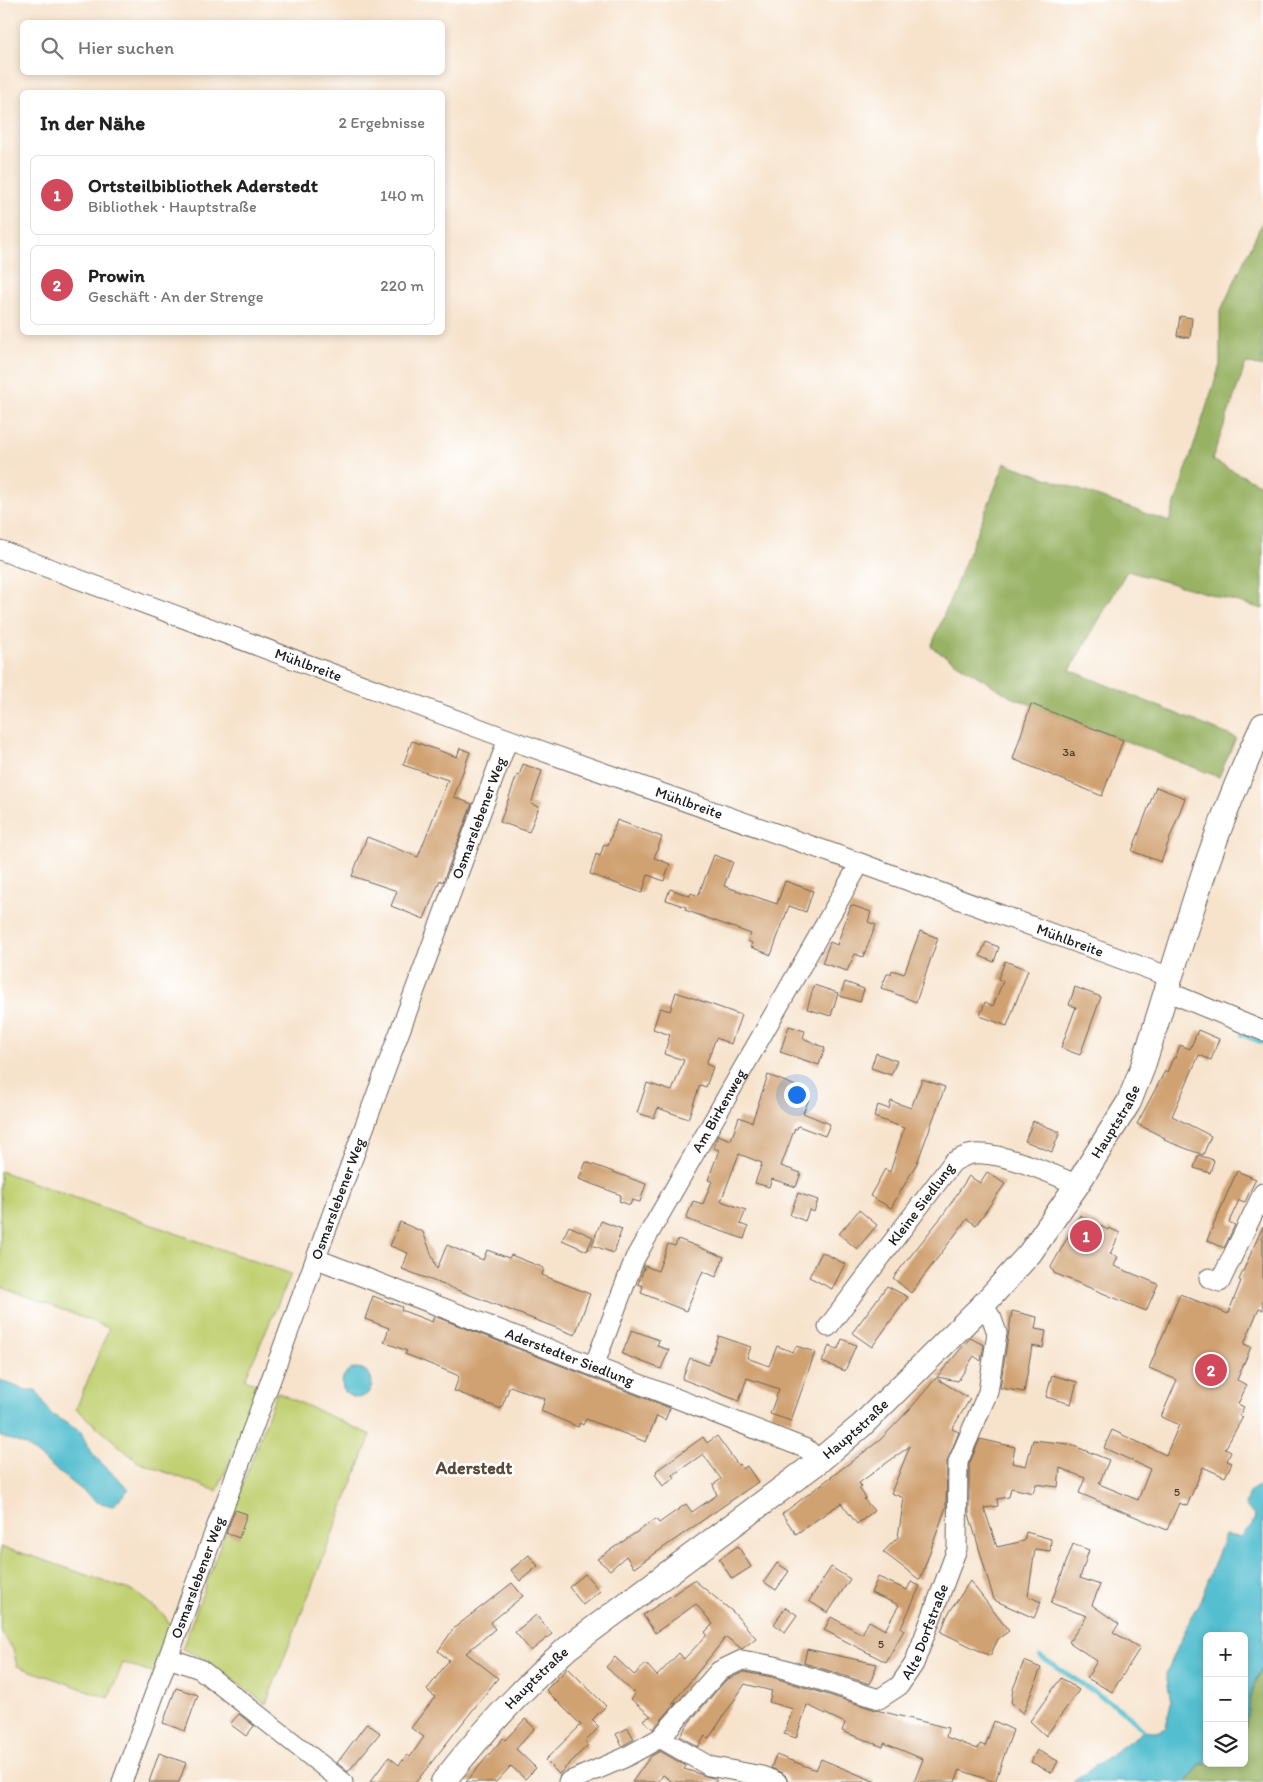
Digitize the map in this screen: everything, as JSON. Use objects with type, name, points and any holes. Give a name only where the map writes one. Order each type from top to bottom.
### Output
[{"type":"main road","name":"Hauptstraße","points":[[443,1782],[524,1687],[570,1646],[819,1462],[862,1425],[983,1305],[1030,1253],[1077,1185],[1129,1102],[1207,859],[1227,806],[1263,725]]},
{"type":"street","name":"Mühlbreite","points":[[0,550],[508,739],[860,863],[1168,984]]},
{"type":"street","name":"Osmarslebener Weg","points":[[122,1782],[508,739]]},
{"type":"street","name":"Am Birkenweg","points":[[594,1366],[635,1258],[860,863]]},
{"type":"street","points":[[1168,984],[1263,1031]]},
{"type":"street","name":"Kleine Siedlung","points":[[828,1328],[953,1162],[973,1154],[995,1156],[1052,1173],[1077,1185]]},
{"type":"street","points":[[1209,1278],[1220,1282],[1263,1193]]},
{"type":"street","name":"Aderstedter Siedlung","points":[[317,1259],[807,1449],[819,1462]]},
{"type":"street","name":"Alte Dorfstraße","points":[[568,1782],[624,1758],[660,1738],[718,1671],[742,1660],[775,1666],[879,1699],[899,1686],[914,1664],[957,1549],[958,1462],[988,1392],[997,1333],[992,1319],[983,1305]]},
{"type":"street","name":"Osmarslebener Weg","points":[[169,1658],[200,1669],[343,1782]]},
{"type":"street","points":[[660,1738],[709,1766],[762,1776],[778,1782]]},
{"type":"green space","points":[[1263,221],[1263,367],[1246,363],[1212,460],[1263,486],[1263,609],[1127,571],[1070,670],[1236,738],[1219,777],[1011,697],[931,647],[1005,463],[1169,522],[1220,365],[1220,312]]},
{"type":"green space","points":[[0,1171],[291,1274],[245,1379],[261,1386],[217,1491],[138,1462],[76,1409],[109,1328],[0,1286]]},
{"type":"green space","points":[[277,1392],[371,1435],[266,1704],[203,1658],[182,1649]]},
{"type":"green space","points":[[0,1547],[35,1557],[135,1592],[164,1615],[171,1627],[155,1673],[123,1663],[109,1698],[17,1666],[13,1649],[0,1631]]},
{"type":"green space","points":[[1263,1666],[1263,1782],[1187,1782],[1200,1764],[1203,1764],[1203,1767],[1248,1767],[1248,1713],[1253,1689]]},
{"type":"water","points":[[357,1368],[363,1369],[371,1377],[371,1389],[363,1397],[357,1398],[351,1397],[343,1389],[342,1383],[343,1377],[351,1369]]},
{"type":"water","points":[[0,1380],[25,1390],[36,1390],[51,1414],[81,1432],[91,1453],[129,1489],[113,1506],[97,1502],[25,1445],[0,1436]]},
{"type":"water","points":[[1263,1484],[1263,1666],[1253,1685],[1248,1710],[1248,1632],[1203,1632],[1203,1763],[1200,1764],[1187,1782],[1073,1782],[1145,1730],[1156,1732],[1166,1728],[1171,1702],[1166,1674],[1201,1599],[1225,1535],[1240,1537],[1251,1526],[1255,1517],[1245,1505],[1249,1493]]},
{"type":"building","points":[[1180,316],[1192,318],[1190,338],[1177,336]]},
{"type":"building","points":[[1031,704],[1123,740],[1102,796],[1013,759]]},
{"type":"building","points":[[412,741],[457,757],[460,748],[470,752],[454,797],[472,804],[443,882],[440,880],[424,919],[391,906],[397,891],[352,876],[367,837],[418,857],[448,780],[403,765]]},
{"type":"building","points":[[523,764],[542,771],[531,804],[539,807],[529,832],[500,822],[517,775],[519,776]]},
{"type":"building","points":[[1156,787],[1185,798],[1161,862],[1132,851]]},
{"type":"building","points":[[617,820],[662,837],[654,858],[670,864],[664,881],[648,875],[642,893],[590,874],[596,854],[600,856],[604,844],[608,845]]},
{"type":"building","points":[[714,855],[733,862],[724,886],[777,904],[785,881],[813,891],[806,912],[789,906],[771,955],[751,947],[752,943],[748,941],[751,934],[685,910],[686,907],[666,900],[670,889],[690,896],[691,893],[698,896]]},
{"type":"building","points":[[851,905],[871,912],[868,922],[876,925],[863,957],[855,954],[847,971],[822,963],[830,942],[837,945]]},
{"type":"building","points":[[920,931],[938,938],[916,1002],[881,988],[887,974],[891,974],[892,970],[904,974]]},
{"type":"building","points":[[986,942],[999,947],[994,962],[980,956]]},
{"type":"building","points":[[1005,961],[1028,970],[1007,1026],[980,1016],[985,1002],[993,1006],[1003,981],[998,979]]},
{"type":"building","points":[[845,982],[864,989],[860,1002],[840,996]]},
{"type":"building","points":[[814,985],[838,993],[831,1016],[807,1009]]},
{"type":"building","points":[[1075,987],[1101,997],[1080,1055],[1061,1048],[1076,1007],[1069,1005]]},
{"type":"building","points":[[676,992],[741,1015],[731,1044],[716,1038],[706,1064],[713,1067],[706,1087],[700,1085],[688,1119],[658,1108],[654,1118],[637,1113],[647,1083],[672,1091],[684,1060],[664,1054],[670,1035],[653,1029],[660,1008],[670,1011]]},
{"type":"building","points":[[789,1026],[805,1031],[803,1038],[825,1048],[819,1065],[780,1052]]},
{"type":"building","points":[[1198,1030],[1219,1039],[1211,1060],[1199,1055],[1172,1116],[1211,1136],[1203,1155],[1164,1140],[1165,1138],[1137,1124],[1165,1071],[1167,1072],[1173,1058],[1175,1058],[1180,1045],[1190,1049]]},
{"type":"building","points":[[876,1053],[897,1061],[891,1075],[871,1068]]},
{"type":"building","points":[[768,1075],[806,1090],[803,1097],[809,1099],[803,1113],[830,1124],[825,1136],[798,1126],[797,1129],[795,1128],[781,1166],[801,1173],[796,1187],[772,1179],[769,1187],[755,1183],[762,1163],[739,1154],[721,1201],[746,1210],[740,1224],[748,1227],[744,1239],[686,1219],[693,1201],[703,1204],[712,1181],[708,1180],[719,1150],[713,1148],[718,1135],[731,1140],[739,1117],[752,1122]]},
{"type":"building","points":[[922,1079],[945,1087],[917,1163],[891,1208],[870,1196],[885,1169],[890,1172],[904,1128],[874,1117],[878,1105],[889,1109],[891,1101],[911,1108]]},
{"type":"building","points":[[1033,1121],[1060,1132],[1052,1152],[1025,1141]]},
{"type":"building","points":[[1198,1155],[1214,1160],[1210,1173],[1194,1168]]},
{"type":"building","points":[[586,1162],[646,1184],[640,1202],[632,1200],[630,1205],[619,1201],[621,1195],[579,1179]]},
{"type":"building","points":[[1237,1171],[1256,1179],[1245,1202],[1239,1200],[1229,1222],[1235,1225],[1224,1248],[1207,1240]]},
{"type":"building","points":[[987,1172],[1005,1184],[976,1225],[967,1219],[911,1293],[893,1278],[943,1215],[969,1176],[980,1183]]},
{"type":"building","points":[[798,1193],[818,1200],[814,1212],[809,1210],[805,1221],[790,1215]]},
{"type":"building","points":[[859,1210],[877,1225],[857,1249],[839,1234]]},
{"type":"building","points":[[1080,1215],[1108,1230],[1109,1228],[1120,1233],[1110,1254],[1118,1257],[1114,1266],[1158,1284],[1146,1311],[1054,1273],[1051,1267]]},
{"type":"building","points":[[601,1221],[622,1229],[613,1253],[592,1245]]},
{"type":"building","points":[[400,1222],[423,1232],[437,1269],[447,1245],[483,1260],[487,1250],[509,1258],[511,1255],[544,1268],[542,1275],[590,1294],[575,1335],[402,1269],[408,1253],[390,1246]]},
{"type":"building","points":[[569,1226],[593,1237],[587,1251],[562,1240]]},
{"type":"building","points":[[1263,1226],[1263,1310],[1259,1308],[1244,1344],[1251,1347],[1237,1380],[1247,1385],[1238,1404],[1244,1407],[1239,1416],[1243,1417],[1225,1449],[1231,1452],[1227,1461],[1232,1463],[1225,1477],[1203,1467],[1187,1506],[1179,1503],[1167,1530],[1079,1493],[1085,1478],[1060,1468],[1058,1487],[1036,1484],[1033,1493],[1011,1488],[1009,1497],[997,1499],[998,1506],[984,1508],[997,1547],[1024,1541],[1026,1532],[1051,1539],[1050,1551],[1035,1549],[1028,1596],[1041,1602],[1034,1618],[994,1600],[969,1514],[969,1464],[980,1439],[1015,1447],[1012,1463],[1026,1466],[1033,1440],[1069,1444],[1109,1460],[1099,1484],[1138,1500],[1150,1469],[1104,1448],[1112,1430],[1166,1455],[1179,1425],[1161,1417],[1177,1380],[1149,1368],[1180,1294],[1228,1314],[1241,1281],[1239,1280]]},
{"type":"building","points":[[678,1239],[724,1257],[716,1277],[703,1271],[686,1311],[641,1293],[643,1286],[638,1284],[645,1266],[658,1271],[668,1244],[675,1246]]},
{"type":"building","points":[[822,1252],[845,1264],[832,1289],[809,1277]]},
{"type":"building","points":[[887,1286],[908,1297],[872,1347],[852,1333]]},
{"type":"building","points":[[373,1296],[402,1307],[401,1310],[432,1322],[434,1316],[670,1408],[665,1420],[657,1416],[646,1442],[586,1419],[583,1425],[580,1423],[578,1427],[541,1411],[545,1399],[510,1386],[501,1409],[454,1391],[459,1377],[457,1375],[405,1354],[407,1351],[384,1342],[389,1328],[365,1319]]},
{"type":"building","points":[[1012,1311],[1037,1317],[1035,1329],[1046,1331],[1043,1348],[1032,1346],[1024,1392],[1000,1388]]},
{"type":"building","points":[[632,1330],[659,1340],[657,1346],[669,1350],[661,1369],[622,1354]]},
{"type":"building","points":[[719,1336],[751,1347],[747,1358],[769,1366],[777,1346],[793,1352],[796,1346],[815,1352],[791,1421],[770,1414],[779,1389],[747,1378],[739,1401],[682,1379],[690,1358],[708,1365]]},
{"type":"building","points":[[970,1338],[984,1345],[981,1361],[974,1356],[958,1381],[937,1377]]},
{"type":"building","points":[[842,1339],[856,1345],[845,1371],[822,1362],[829,1346],[838,1349]]},
{"type":"building","points":[[1052,1375],[1077,1382],[1071,1404],[1046,1397]]},
{"type":"building","points":[[936,1378],[970,1399],[952,1429],[959,1432],[947,1462],[946,1507],[920,1580],[883,1552],[898,1537],[904,1498],[891,1493],[910,1446],[859,1483],[861,1486],[859,1488],[866,1498],[864,1499],[874,1511],[857,1524],[841,1503],[796,1534],[782,1514],[880,1440]]},
{"type":"building","points":[[717,1436],[738,1465],[740,1464],[743,1469],[747,1466],[758,1482],[634,1568],[626,1556],[610,1570],[597,1559],[656,1519],[659,1523],[686,1504],[692,1512],[717,1495],[713,1485],[721,1479],[703,1454],[673,1475],[675,1478],[663,1486],[655,1474],[656,1471],[703,1437],[707,1443]]},
{"type":"building","points":[[235,1510],[247,1514],[239,1538],[226,1533]]},
{"type":"building","points":[[1073,1544],[1089,1550],[1080,1578],[1100,1585],[1092,1605],[1119,1624],[1113,1632],[1140,1648],[1112,1692],[1087,1678],[1097,1661],[1069,1642],[1087,1616],[1051,1603]]},
{"type":"building","points":[[738,1546],[751,1567],[732,1579],[719,1559]]},
{"type":"building","points":[[529,1555],[538,1566],[520,1581],[511,1570]]},
{"type":"building","points":[[777,1563],[789,1571],[776,1590],[764,1582]]},
{"type":"building","points":[[831,1567],[850,1579],[828,1613],[809,1601]]},
{"type":"building","points":[[585,1574],[600,1591],[583,1605],[569,1587]]},
{"type":"building","points":[[878,1577],[907,1590],[911,1582],[920,1586],[901,1628],[904,1630],[886,1662],[824,1630],[831,1617],[862,1634],[869,1621],[885,1630],[899,1605],[871,1593]]},
{"type":"building","points":[[694,1580],[733,1612],[756,1638],[742,1649],[726,1637],[672,1704],[677,1702],[653,1729],[643,1720],[651,1716],[631,1699],[635,1694],[606,1667],[615,1657],[634,1675],[646,1664],[657,1676],[679,1653],[684,1659],[707,1635],[705,1632],[713,1624],[696,1604],[655,1633],[643,1615]]},
{"type":"building","points":[[970,1581],[1009,1631],[998,1639],[990,1656],[941,1632],[947,1616]]},
{"type":"building","points":[[512,1583],[523,1596],[490,1623],[495,1629],[466,1653],[498,1678],[416,1782],[370,1782],[389,1757],[399,1765],[407,1755],[410,1757],[424,1737],[411,1728],[435,1697],[427,1690],[449,1660],[438,1651],[454,1628]]},
{"type":"building","points":[[786,1607],[797,1615],[785,1632],[774,1624]]},
{"type":"building","points":[[536,1615],[552,1634],[531,1651],[515,1632]]},
{"type":"building","points":[[807,1649],[877,1664],[870,1684],[804,1663]]},
{"type":"building","points":[[1024,1661],[1041,1668],[1023,1714],[1011,1702],[1013,1689]]},
{"type":"building","points":[[568,1668],[606,1706],[592,1720],[599,1727],[585,1742],[588,1745],[559,1774],[545,1760],[581,1725],[546,1690]]},
{"type":"building","points":[[744,1672],[772,1677],[876,1710],[948,1728],[946,1737],[978,1749],[980,1744],[985,1746],[994,1721],[1013,1730],[995,1782],[960,1770],[955,1782],[914,1782],[923,1759],[884,1743],[883,1747],[842,1731],[845,1723],[807,1705],[796,1738],[784,1734],[793,1709],[769,1702],[772,1691],[745,1684],[709,1738],[705,1736],[698,1747],[680,1736],[691,1720],[726,1680]]},
{"type":"building","points":[[1061,1678],[1079,1690],[1046,1736],[1030,1721]]},
{"type":"building","points":[[176,1688],[198,1695],[185,1731],[163,1723]]},
{"type":"building","points":[[239,1714],[254,1726],[246,1736],[230,1724]]},
{"type":"building","points":[[525,1719],[535,1728],[516,1749],[536,1768],[525,1779],[511,1766],[496,1782],[466,1782],[503,1738],[505,1740]]},
{"type":"building","points":[[367,1723],[380,1733],[348,1772],[337,1763]]},
{"type":"building","points":[[628,1728],[634,1739],[622,1746],[616,1734]]},
{"type":"building","points":[[1037,1750],[1058,1761],[1052,1773],[1031,1762]]},
{"type":"building","points":[[660,1751],[686,1766],[684,1769],[716,1779],[716,1782],[673,1782],[663,1775],[658,1782],[632,1782],[650,1757]]},
{"type":"building","points":[[159,1753],[186,1763],[179,1782],[149,1782]]},
{"type":"building","points":[[776,1755],[816,1770],[821,1759],[876,1782],[788,1782],[785,1775],[771,1768]]},
{"type":"waterway","points":[[1242,1035],[1263,1043]]},
{"type":"waterway","points":[[1040,1656],[1126,1713],[1144,1731]]},
{"type":"place","name":"Ortsteilbibliothek Aderstedt","points":[[1086,1236]]},
{"type":"place","name":"Prowin","points":[[1211,1370]]},
{"type":"district","name":"Aderstedt","points":[[474,1468]]}]
